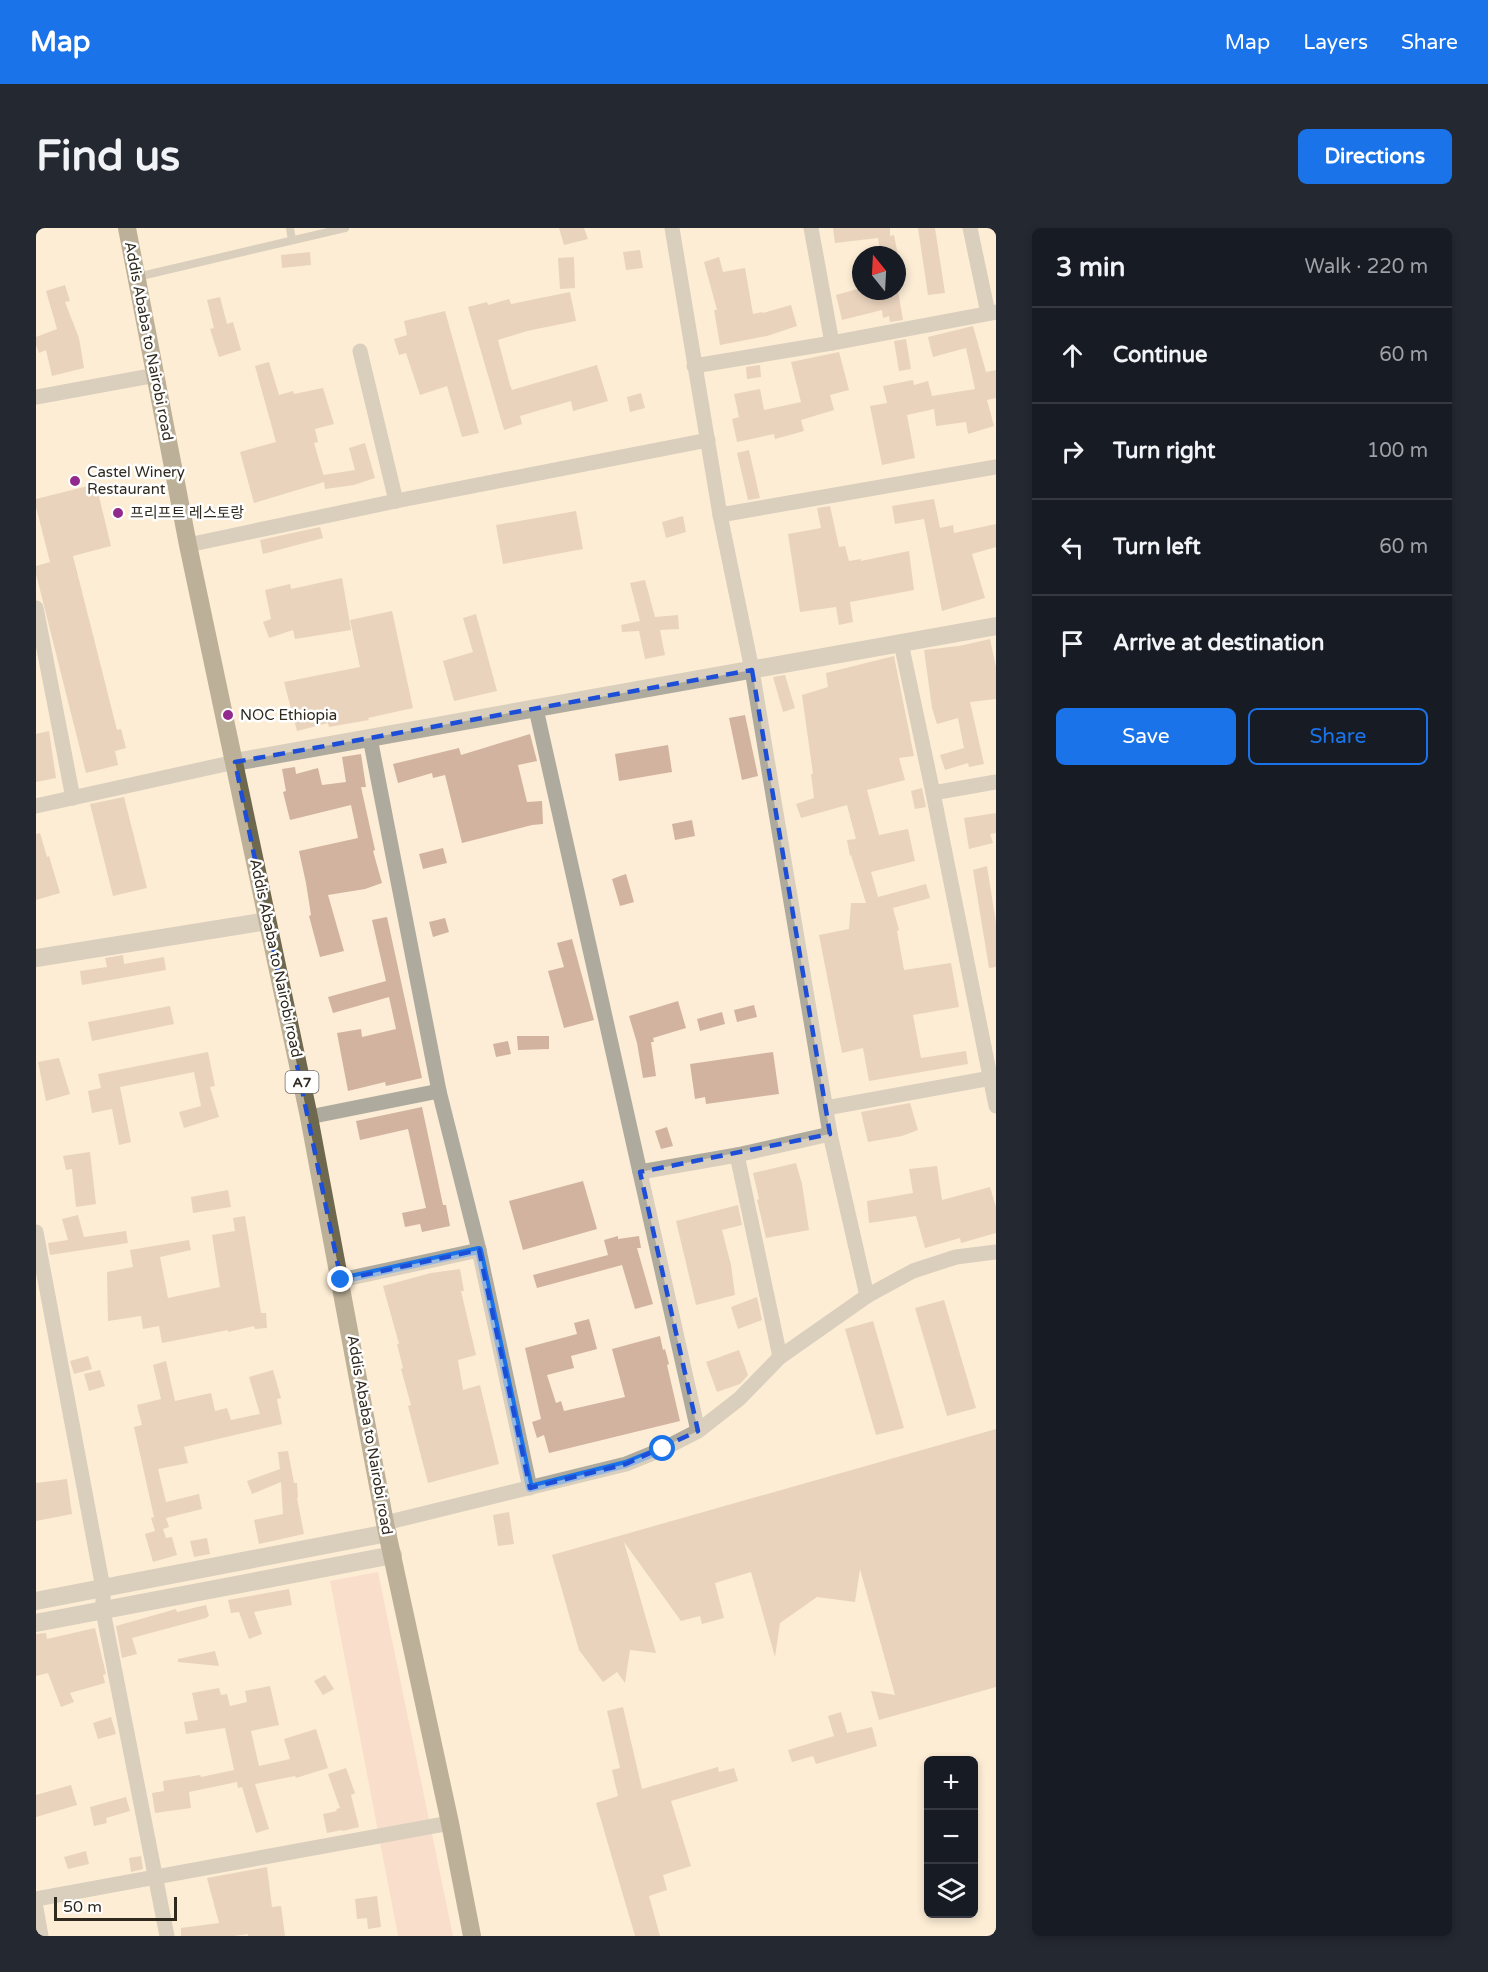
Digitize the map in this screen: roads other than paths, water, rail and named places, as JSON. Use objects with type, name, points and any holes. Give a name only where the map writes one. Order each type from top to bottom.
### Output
[{"type":"highway","name":"Addis Ababa to Nairobi road","points":[[127,228],[188,545],[309,1116],[387,1528],[472,1936]]},
{"type":"street","points":[[672,228],[720,515],[752,670],[830,1134],[867,1296]]},
{"type":"street","points":[[811,228],[832,343]]},
{"type":"street","points":[[694,366],[992,313],[970,228]]},
{"type":"street","points":[[360,351],[396,501]]},
{"type":"street","points":[[36,397],[156,375]]},
{"type":"street","points":[[188,545],[396,501],[708,440]]},
{"type":"street","points":[[720,515],[996,467]]},
{"type":"street","points":[[36,608],[40,655],[73,798]]},
{"type":"street","points":[[36,806],[235,762],[996,626]]},
{"type":"street","points":[[901,643],[996,1106]]},
{"type":"street","points":[[536,709],[698,1431]]},
{"type":"street","points":[[370,738],[440,1091],[479,1250],[530,1488]]},
{"type":"street","points":[[933,794],[996,783]]},
{"type":"street","points":[[36,958],[267,921]]},
{"type":"street","points":[[826,1108],[991,1078]]},
{"type":"street","points":[[309,1116],[440,1091]]},
{"type":"street","points":[[640,1172],[737,1155],[830,1134]]},
{"type":"street","points":[[737,1155],[780,1357]]},
{"type":"street","points":[[36,1232],[103,1588],[103,1611],[166,1936]]},
{"type":"street","points":[[341,1280],[479,1250]]},
{"type":"street","points":[[36,1601],[387,1528],[626,1464],[698,1431],[739,1399],[780,1357],[867,1296],[913,1271],[956,1257],[996,1252]]},
{"type":"street","points":[[36,1623],[393,1555]]},
{"type":"street","points":[[36,1899],[450,1823]]},
{"type":"street","points":[[36,1908],[41,1936]]},
{"type":"lane","points":[[290,228],[292,240]]},
{"type":"lane","points":[[137,277],[345,228]]},
{"type":"place","name":"Castel Winery Restaurant","points":[[75,481]]},
{"type":"place","name":"프리프트 레스토랑","points":[[118,513]]},
{"type":"place","name":"NOC Ethiopia","points":[[228,715]]}]
